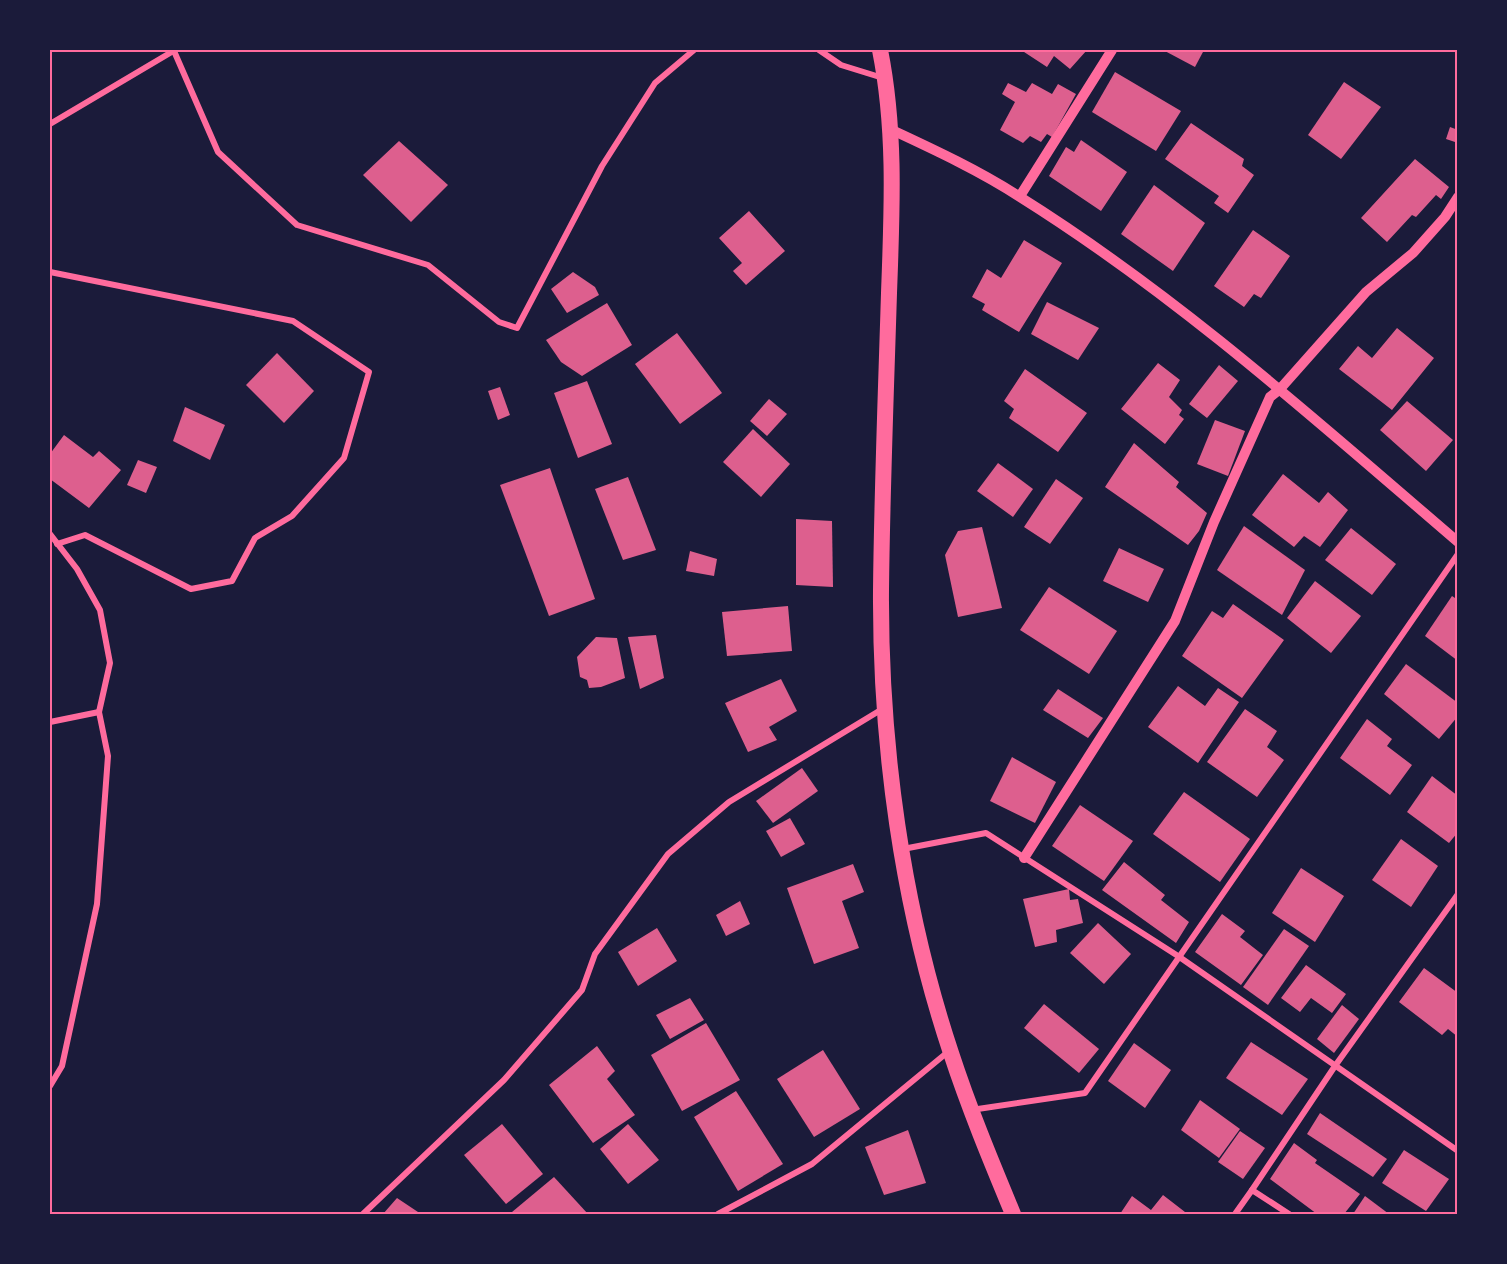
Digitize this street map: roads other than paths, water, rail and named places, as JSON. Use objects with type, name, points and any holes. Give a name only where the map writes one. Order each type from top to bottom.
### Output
[{"type":"highway","points":[[880,50],[892,130],[881,592],[884,708],[902,849],[921,950],[970,1110],[1013,1215]]},
{"type":"street","points":[[50,124],[174,50],[218,152],[297,225],[428,265],[499,322],[517,328],[602,166],[655,82],[694,50]]},
{"type":"street","points":[[819,50],[841,65],[886,79]]},
{"type":"street","points":[[1020,196],[1112,50]]},
{"type":"street","points":[[892,130],[1020,196],[1175,304],[1280,389],[1458,542]]},
{"type":"street","points":[[1024,858],[1175,621],[1214,522],[1270,397],[1280,389],[1366,292],[1413,253],[1445,217],[1458,197]]},
{"type":"street","points":[[50,272],[293,321],[369,372],[344,458],[292,516],[255,538],[232,580],[191,589],[85,535],[57,544]]},
{"type":"street","points":[[50,534],[77,569],[100,610],[110,663],[99,712],[108,756],[97,903],[62,1066],[50,1086]]},
{"type":"street","points":[[970,1110],[1085,1093],[1458,554]]},
{"type":"street","points":[[363,1215],[504,1080],[582,990],[595,954],[668,854],[729,802],[884,708]]},
{"type":"street","points":[[50,722],[99,712]]},
{"type":"street","points":[[902,849],[986,833],[1178,956],[1458,1151]]},
{"type":"street","points":[[1235,1215],[1335,1066],[1458,894]]},
{"type":"street","points":[[718,1215],[812,1164],[950,1050]]},
{"type":"street","points":[[1252,1190],[1289,1215]]}]
